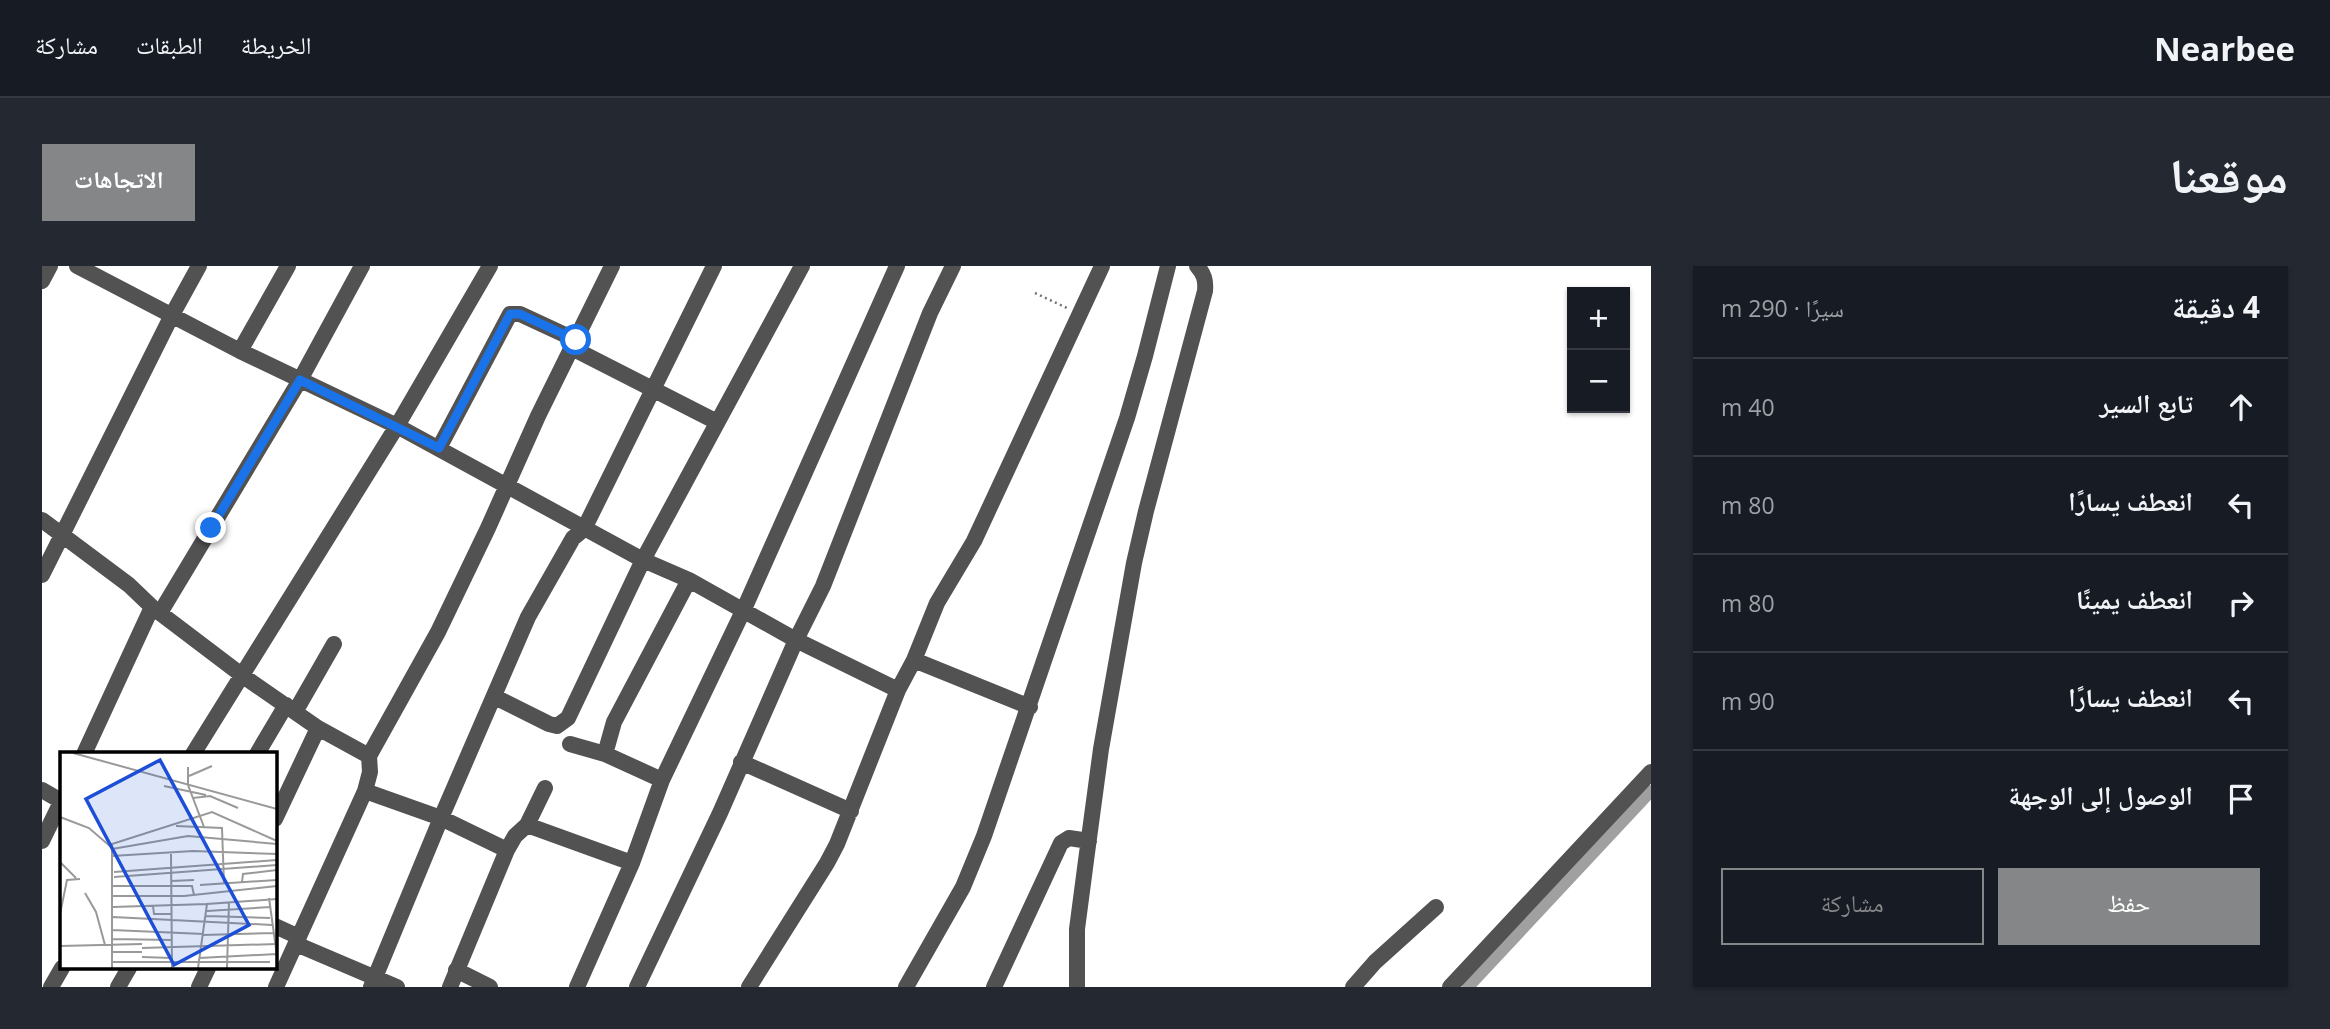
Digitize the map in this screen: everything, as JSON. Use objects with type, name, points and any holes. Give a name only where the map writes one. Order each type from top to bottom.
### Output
[{"type":"street","points":[[42,281],[50,266]]},
{"type":"street","points":[[77,266],[106,273],[172,315],[240,351],[397,426],[643,560],[689,580],[796,640],[898,690]]},
{"type":"street","points":[[42,575],[199,266]]},
{"type":"street","points":[[240,351],[288,266]]},
{"type":"street","points":[[85,752],[156,610],[300,380],[362,266]]},
{"type":"street","points":[[194,752],[397,426],[491,266]]},
{"type":"street","points":[[276,987],[365,790],[369,756],[438,632],[538,416],[612,266]]},
{"type":"street","points":[[372,983],[528,617],[573,538],[584,528],[713,266]]},
{"type":"street","points":[[495,697],[549,724],[557,726],[564,723],[643,560],[802,266]]},
{"type":"street","points":[[577,987],[632,863],[662,780],[744,609],[897,266]]},
{"type":"street","points":[[637,987],[832,565],[930,313],[953,266]]},
{"type":"street","points":[[749,987],[827,863],[937,603],[974,541],[1102,266]]},
{"type":"street","points":[[906,987],[963,887],[975,859],[1030,707],[1126,418],[1146,356],[1168,266]]},
{"type":"street","points":[[1077,987],[1077,929],[1101,749],[1134,563],[1205,291],[1206,281],[1197,266]]},
{"type":"street","points":[[439,448],[510,314],[520,314],[652,389],[717,422]]},
{"type":"street","points":[[42,520],[243,676],[318,728],[369,756]]},
{"type":"street","points":[[605,754],[614,722],[689,580]]},
{"type":"street","points":[[258,752],[334,644]]},
{"type":"street","points":[[914,660],[1030,707]]},
{"type":"street","points":[[276,817],[318,728]]},
{"type":"street","points":[[570,744],[605,754],[662,780]]},
{"type":"street","points":[[741,762],[851,811]]},
{"type":"street","points":[[1450,987],[1651,772]]},
{"type":"street","points":[[450,987],[507,849],[515,836],[527,825],[545,788]]},
{"type":"street","points":[[42,790],[60,801]]},
{"type":"street","points":[[365,790],[441,817],[507,849]]},
{"type":"street","points":[[42,841],[60,804]]},
{"type":"street","points":[[527,825],[632,863]]},
{"type":"street","points":[[994,987],[1061,843],[1069,838],[1089,841]]},
{"type":"street","points":[[1353,987],[1375,962],[1436,907]]},
{"type":"street","points":[[276,927],[372,983],[397,987]]},
{"type":"street","points":[[51,987],[61,970]]},
{"type":"street","points":[[118,987],[129,970]]},
{"type":"street","points":[[199,987],[207,970]]},
{"type":"street","points":[[456,970],[490,987]]},
{"type":"path","points":[[1035,293],[1080,314]]},
{"type":"waterway","points":[[1468,987],[1651,791]]},
{"type":"route","points":[[211,528],[300,380],[439,448],[510,314],[520,314],[576,340]]}]
